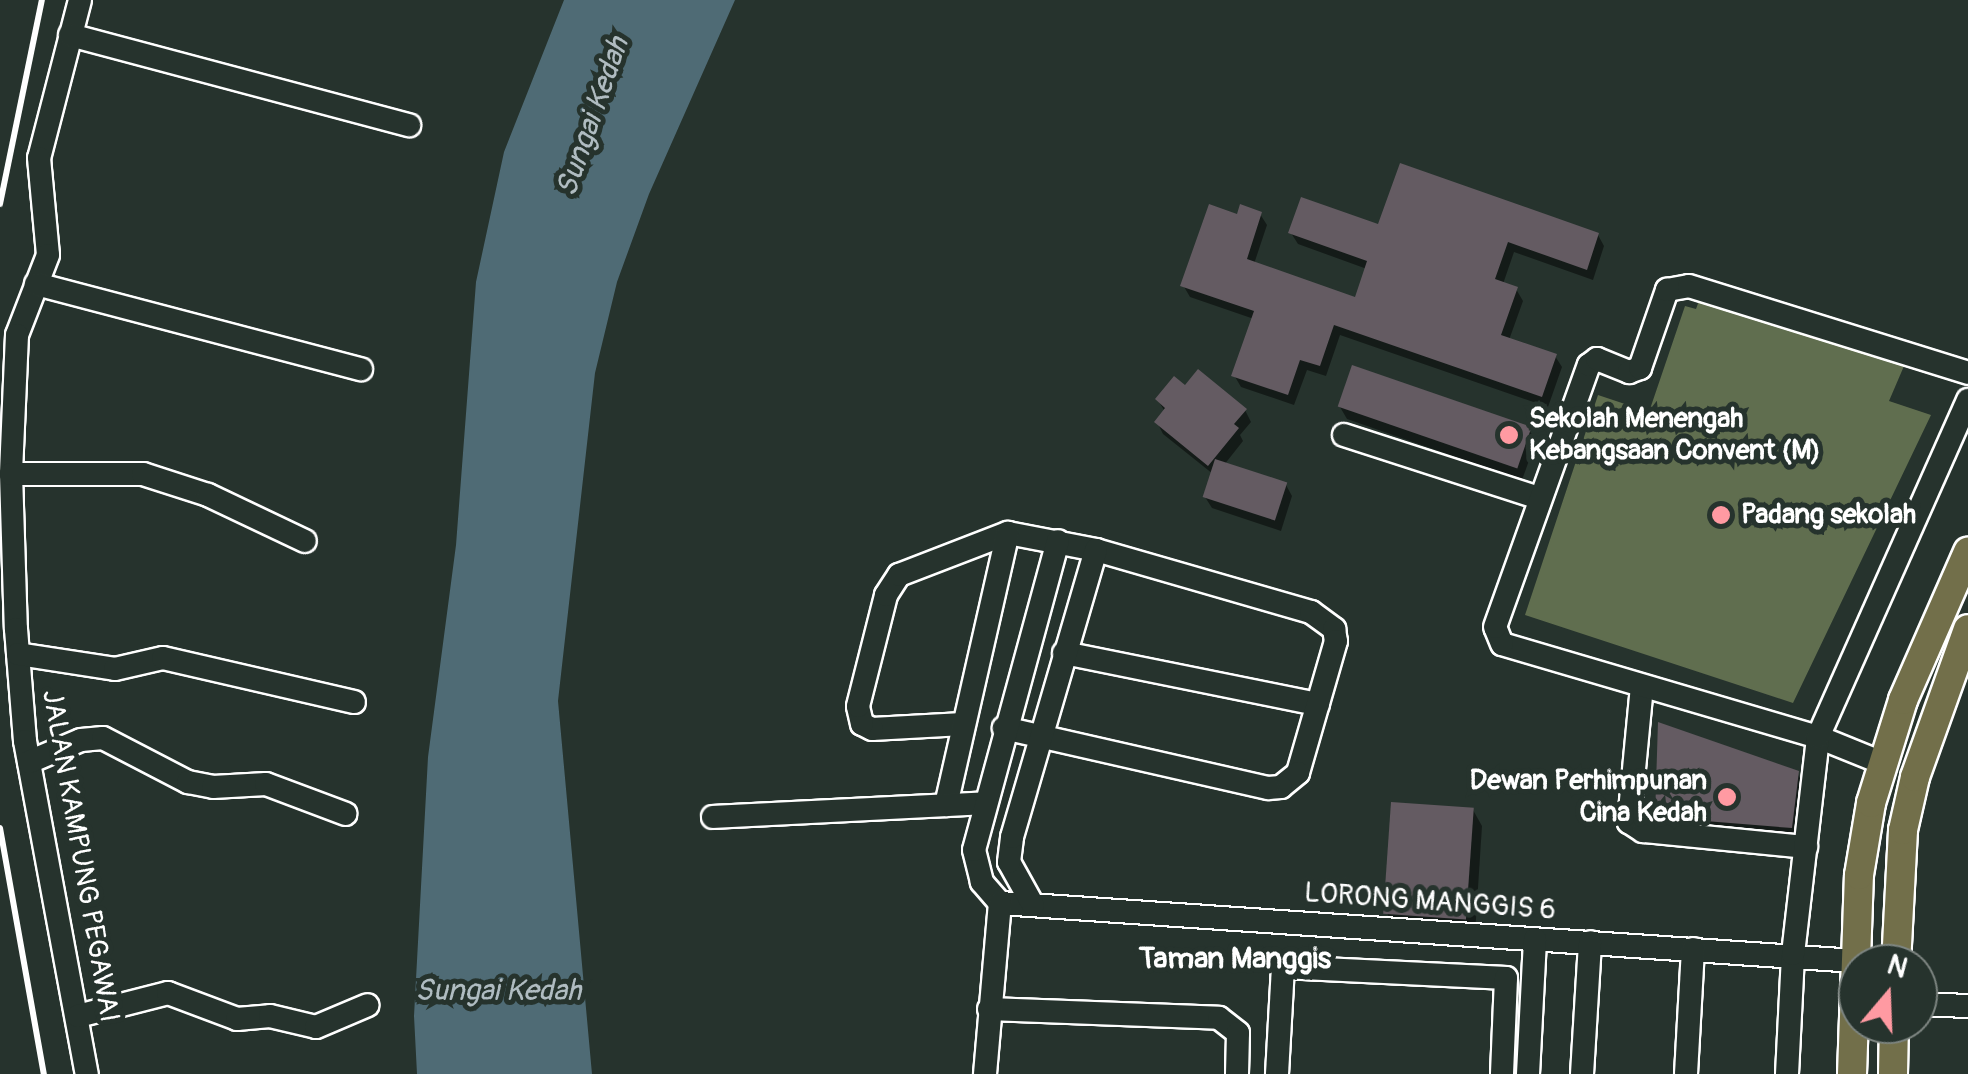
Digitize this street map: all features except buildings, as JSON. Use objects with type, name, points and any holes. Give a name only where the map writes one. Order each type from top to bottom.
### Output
[{"type":"main road","points":[[1857,944],[1859,875],[1880,762],[1968,552]]},
{"type":"main road","points":[[1897,944],[1903,830],[1914,777],[1968,629]]},
{"type":"main road","points":[[1852,1074],[1853,1044]]},
{"type":"main road","points":[[1893,1074],[1894,1044]]},
{"type":"street","name":"JALAN KAMPUNG PEGAWAI","points":[[80,0],[39,158],[48,255],[16,335],[11,474],[18,654],[29,762],[87,1074]]},
{"type":"street","points":[[70,35],[409,125]]},
{"type":"street","points":[[36,284],[361,369]]},
{"type":"street","points":[[1880,762],[1818,737],[1502,644],[1496,635],[1539,498],[1589,365],[1597,360],[1630,372],[1640,368],[1667,290],[1676,285],[1968,374]]},
{"type":"street","points":[[1786,1074],[1794,954],[1818,737],[1968,400]]},
{"type":"street","points":[[1344,436],[1539,498]]},
{"type":"street","points":[[11,474],[134,472],[208,495],[306,540]]},
{"type":"street","points":[[946,804],[1008,533]]},
{"type":"street","points":[[963,724],[872,728],[862,724],[858,706],[886,595],[899,575],[1008,533],[1096,550],[1325,620],[1336,641],[1298,773],[1292,782],[1268,788],[1004,728]]},
{"type":"street","points":[[985,1074],[1000,903],[982,882],[975,858],[1004,728],[1058,541]]},
{"type":"street","points":[[1034,904],[1009,862],[1040,738],[1096,550]]},
{"type":"street","points":[[1064,653],[1318,704]]},
{"type":"street","points":[[18,654],[115,670],[163,658],[354,702]]},
{"type":"street","points":[[1642,686],[1629,822],[1643,832],[1806,847]]},
{"type":"street","points":[[29,762],[81,740],[104,738],[188,782],[212,787],[266,784],[346,814]]},
{"type":"street","points":[[713,817],[986,802]]},
{"type":"street","name":"LORONG MANGGIS 6","points":[[1000,903],[1838,958]]},
{"type":"street","points":[[1528,1074],[1536,939]]},
{"type":"street","points":[[1582,1074],[1590,942]]},
{"type":"street","points":[[1686,1074],[1693,949]]},
{"type":"street","points":[[1277,1074],[1283,967],[1506,978],[1502,1074]]},
{"type":"street","points":[[78,1016],[168,993],[237,1019],[270,1016],[316,1027],[368,1005]]},
{"type":"street","points":[[1938,1005],[1968,1006]]},
{"type":"street","points":[[989,1009],[1219,1018],[1238,1033],[1236,1074]]},
{"type":"green space","name":"Padang sekolah","points":[[1700,298],[1904,366],[1889,401],[1931,415],[1793,703],[1525,615],[1598,395],[1649,412],[1685,306],[1696,309]]},
{"type":"water","name":"Sungai Kedah","points":[[564,0],[735,0],[649,194],[617,282],[595,373],[558,701],[592,1074],[417,1074],[414,1016],[428,757],[456,545],[476,282],[504,152]]},
{"type":"railway","points":[[0,204],[42,0]]},
{"type":"railway","points":[[0,828],[44,1074]]},
{"type":"place","name":"Sekolah Menengah Kebangsaan Convent (M)","points":[[1509,435]]},
{"type":"place","name":"Padang sekolah","points":[[1721,515]]},
{"type":"place","name":"Dewan Perhimpunan Cina Kedah","points":[[1727,797]]},
{"type":"district","name":"Taman Manggis","points":[[1235,959]]}]
